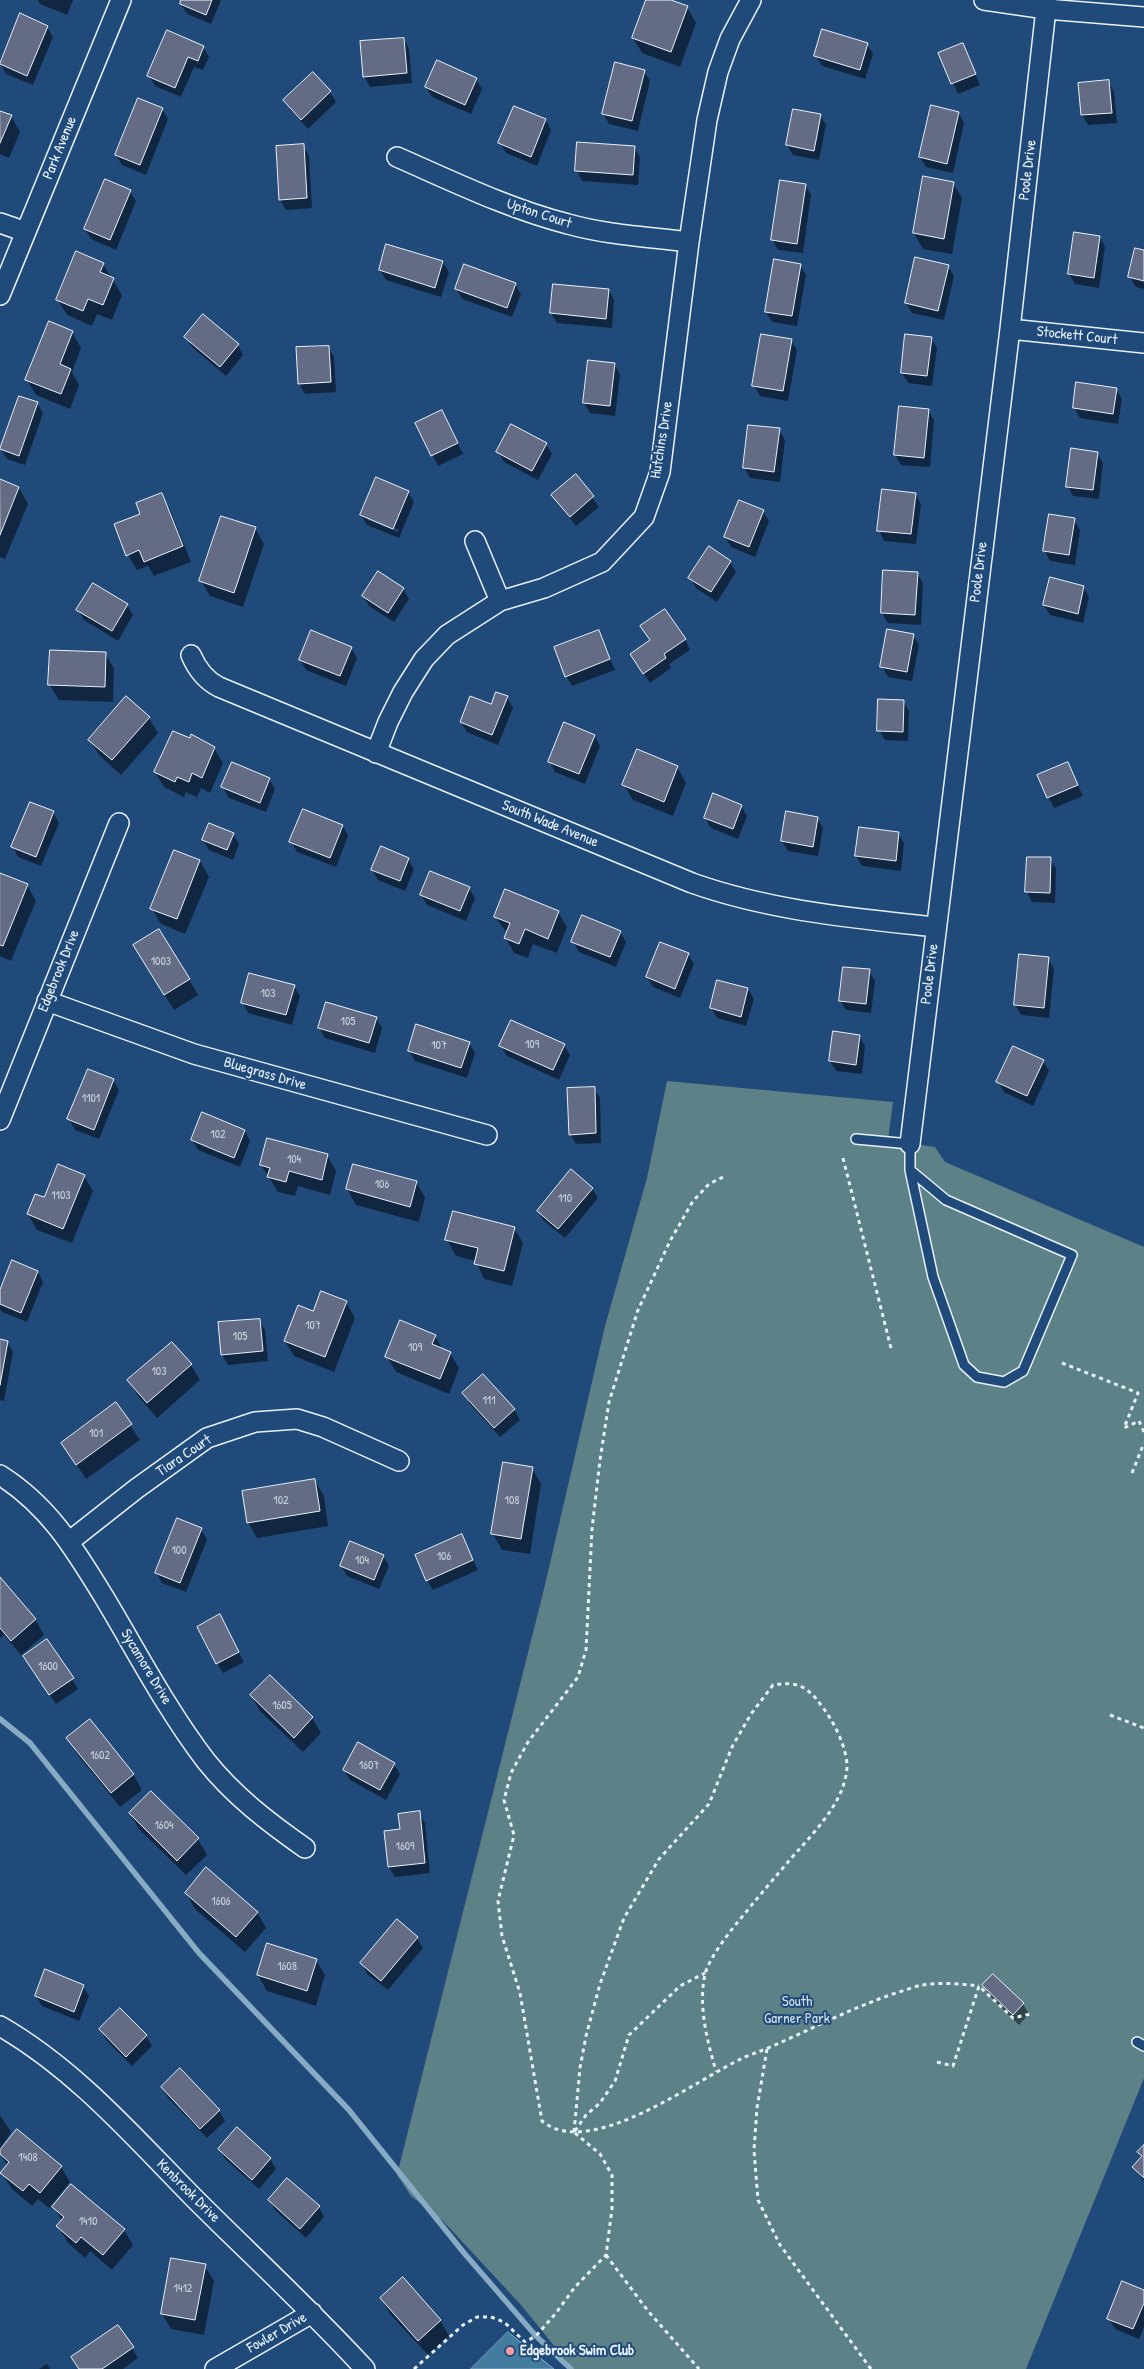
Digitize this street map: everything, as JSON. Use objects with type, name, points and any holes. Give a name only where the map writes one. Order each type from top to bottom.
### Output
[{"type":"street","name":"Park Avenue","points":[[0,295],[121,0]]},
{"type":"street","name":"Hutchins Drive","points":[[376,753],[388,722],[424,659],[447,635],[500,601],[544,588],[602,562],[644,517],[660,472],[689,242],[707,120],[718,72],[730,39],[751,0]]},
{"type":"street","points":[[984,0],[1047,4],[1144,17]]},
{"type":"street","name":"Poole Drive","points":[[910,1144],[1010,329],[1047,4]]},
{"type":"street","name":"Upton Court","points":[[397,157],[515,208],[568,225],[621,234],[689,242]]},
{"type":"street","points":[[0,223],[26,232]]},
{"type":"street","name":"Stockett Court","points":[[1010,329],[1144,343]]},
{"type":"street","points":[[475,541],[500,601]]},
{"type":"street","name":"South Wade Avenue","points":[[191,655],[196,667],[209,682],[376,753],[730,896],[838,916],[936,927]]},
{"type":"street","name":"Edgebrook Drive","points":[[0,1120],[118,823]]},
{"type":"street","name":"Bluegrass Drive","points":[[47,1001],[194,1054],[487,1135]]},
{"type":"street","name":"Tiara Court","points":[[70,1541],[136,1489],[206,1438],[255,1422],[297,1419],[323,1427],[399,1461]]},
{"type":"street","name":"Sycamore Drive","points":[[0,1474],[41,1506],[70,1541],[180,1722],[206,1761],[237,1796],[305,1848]]},
{"type":"street","name":"Kenbrook Drive","points":[[0,2026],[36,2048],[83,2086],[312,2312],[365,2369]]},
{"type":"street","name":"Fowler Drive","points":[[215,2369],[312,2312]]},
{"type":"lane","points":[[856,1139],[910,1144],[910,1170],[933,1277],[964,1365],[977,1377],[1004,1382],[1023,1371],[1072,1254],[946,1200],[910,1170]]},
{"type":"path","points":[[843,1158],[892,1352]]},
{"type":"path","points":[[723,1177],[705,1188],[692,1201],[670,1241],[638,1310],[609,1402],[600,1460],[592,1528],[586,1650],[578,1677],[528,1742],[511,1774],[504,1800],[514,1835],[498,1901],[502,1936],[520,1993],[542,2121],[551,2128],[574,2132],[586,2131],[631,2118],[682,2093],[716,2071],[767,2049],[836,2015],[923,1985],[956,1983],[979,1986],[1013,2018],[1030,2014]]},
{"type":"path","points":[[1062,1363],[1138,1393],[1124,1428],[1139,1421],[1144,1432]]},
{"type":"path","points":[[1132,1473],[1144,1443]]},
{"type":"path","points":[[574,2132],[580,2068],[586,2036],[600,1984],[624,1918],[639,1890],[659,1860],[709,1804],[732,1747],[750,1714],[773,1685],[790,1682],[811,1691],[830,1716],[842,1747],[847,1767],[840,1791],[820,1828],[725,1937],[705,1973],[704,2027],[716,2071]]},
{"type":"path","points":[[1110,1715],[1144,1728]]},
{"type":"path","points":[[574,2132],[586,2115],[600,2103],[614,2081],[629,2035],[680,1986],[705,1973]]},
{"type":"path","points":[[937,2062],[953,2066],[979,1986]]},
{"type":"path","points":[[767,2049],[757,2108],[754,2150],[758,2200],[780,2245],[871,2369]]},
{"type":"path","points":[[414,2369],[463,2324],[477,2317],[491,2317],[504,2322],[525,2342],[551,2319],[575,2287],[606,2255],[612,2209],[612,2175],[600,2154],[574,2132]]},
{"type":"path","points":[[606,2255],[648,2311],[699,2369]]},
{"type":"green space","name":"South Garner Park","points":[[667,1081],[893,1102],[888,1140],[935,1147],[945,1162],[1144,1247],[1144,2078],[1026,2369],[573,2369],[521,2305],[444,2222],[411,2196],[397,2175],[544,1589],[605,1326],[647,1178]]},
{"type":"water","name":"Edgebrook Swim Club","points":[[508,2332],[554,2369],[471,2369]]},
{"type":"building","points":[[181,0],[212,0],[206,15],[180,4]]},
{"type":"building","points":[[646,0],[671,0],[688,6],[671,52],[632,38]]},
{"type":"building","points":[[20,13],[48,26],[27,76],[0,64]]},
{"type":"building","points":[[822,29],[868,43],[860,70],[814,56]]},
{"type":"building","points":[[167,30],[204,46],[198,61],[188,57],[175,88],[147,76]]},
{"type":"building","points":[[404,38],[407,73],[363,77],[360,41]]},
{"type":"building","points":[[963,43],[976,74],[951,84],[938,53]]},
{"type":"building","points":[[437,60],[477,78],[465,105],[425,87]]},
{"type":"building","points":[[615,62],[645,70],[632,121],[602,114]]},
{"type":"building","points":[[313,72],[331,91],[301,120],[283,100]]},
{"type":"building","points":[[1109,80],[1112,113],[1081,115],[1078,83]]},
{"type":"building","points":[[138,98],[163,108],[140,165],[115,155]]},
{"type":"building","points":[[931,105],[959,112],[947,164],[919,157]]},
{"type":"building","points":[[514,106],[546,119],[531,157],[498,143]]},
{"type":"building","points":[[793,109],[821,114],[814,151],[786,145]]},
{"type":"building","points":[[0,111],[12,115],[0,143]]},
{"type":"building","points":[[577,142],[635,146],[633,175],[575,171]]},
{"type":"building","points":[[304,144],[307,198],[279,200],[276,146]]},
{"type":"building","points":[[923,176],[954,182],[944,239],[913,233]]},
{"type":"building","points":[[105,179],[131,190],[110,240],[84,229]]},
{"type":"building","points":[[780,180],[806,184],[797,244],[771,240]]},
{"type":"building","points":[[1074,232],[1100,236],[1094,278],[1068,274]]},
{"type":"building","points":[[386,244],[443,261],[435,288],[379,270]]},
{"type":"building","points":[[1135,248],[1144,250],[1144,281],[1128,277]]},
{"type":"building","points":[[76,251],[104,263],[100,272],[114,278],[103,305],[88,299],[83,311],[56,300]]},
{"type":"building","points":[[915,257],[949,265],[938,311],[905,303]]},
{"type":"building","points":[[774,259],[801,264],[792,316],[765,312]]},
{"type":"building","points":[[464,264],[516,283],[507,308],[455,289]]},
{"type":"building","points":[[553,284],[609,289],[606,319],[550,313]]},
{"type":"building","points":[[203,314],[239,344],[220,367],[184,337]]},
{"type":"building","points":[[49,321],[73,331],[60,364],[71,369],[61,394],[25,380]]},
{"type":"building","points":[[761,334],[792,339],[783,391],[752,386]]},
{"type":"building","points":[[905,334],[932,337],[927,376],[901,373]]},
{"type":"building","points":[[329,346],[331,382],[298,384],[296,347]]},
{"type":"building","points":[[588,360],[615,363],[610,406],[583,403]]},
{"type":"building","points":[[1076,382],[1117,388],[1113,414],[1073,408]]},
{"type":"building","points":[[19,396],[38,402],[19,456],[0,449]]},
{"type":"building","points":[[899,406],[929,409],[924,458],[894,455]]},
{"type":"building","points":[[442,410],[458,443],[431,456],[415,423]]},
{"type":"building","points":[[511,424],[547,443],[532,471],[496,452]]},
{"type":"building","points":[[748,425],[780,428],[774,472],[743,468]]},
{"type":"building","points":[[1071,448],[1098,452],[1093,490],[1066,487]]},
{"type":"building","points":[[576,474],[594,496],[570,517],[551,495]]},
{"type":"building","points":[[376,477],[409,491],[393,529],[360,515]]},
{"type":"building","points":[[0,479],[19,487],[0,535]]},
{"type":"building","points":[[882,489],[916,493],[911,534],[877,531]]},
{"type":"building","points":[[162,493],[183,546],[144,562],[139,550],[126,556],[114,524],[140,514],[136,503]]},
{"type":"building","points":[[739,500],[764,510],[749,547],[724,537]]},
{"type":"building","points":[[1049,514],[1075,518],[1069,555],[1043,551]]},
{"type":"building","points":[[221,516],[256,527],[234,593],[199,581]]},
{"type":"building","points":[[709,546],[731,561],[711,592],[688,578]]},
{"type":"building","points":[[883,570],[918,572],[915,615],[881,613]]},
{"type":"building","points":[[378,571],[404,588],[388,613],[362,596]]},
{"type":"building","points":[[1050,577],[1084,586],[1078,614],[1043,605]]},
{"type":"building","points":[[93,583],[128,604],[112,631],[76,610]]},
{"type":"building","points":[[665,609],[686,639],[664,654],[666,658],[643,674],[630,654],[650,640],[640,626]]},
{"type":"building","points":[[887,629],[914,634],[907,672],[880,667]]},
{"type":"building","points":[[311,630],[352,647],[340,676],[299,660]]},
{"type":"building","points":[[599,630],[610,659],[565,677],[554,647]]},
{"type":"building","points":[[50,650],[106,652],[105,687],[48,685]]},
{"type":"building","points":[[496,692],[508,696],[492,735],[460,722],[470,696],[491,704]]},
{"type":"building","points":[[126,696],[150,717],[112,760],[88,740]]},
{"type":"building","points":[[878,699],[904,700],[903,732],[877,731]]},
{"type":"building","points":[[564,722],[595,735],[579,774],[548,762]]},
{"type":"building","points":[[173,731],[190,738],[191,734],[215,747],[202,778],[192,773],[189,782],[177,777],[175,782],[154,772]]},
{"type":"building","points":[[637,749],[678,766],[664,802],[622,785]]},
{"type":"building","points":[[232,762],[270,778],[260,803],[221,787]]},
{"type":"building","points":[[1068,762],[1078,785],[1047,798],[1037,775]]},
{"type":"building","points":[[713,793],[742,805],[733,829],[704,818]]},
{"type":"building","points":[[30,802],[54,811],[36,857],[11,847]]},
{"type":"building","points":[[303,809],[343,825],[330,858],[289,842]]},
{"type":"building","points":[[786,811],[818,817],[813,847],[781,841]]},
{"type":"building","points":[[209,823],[234,833],[227,850],[202,840]]},
{"type":"building","points":[[859,827],[899,832],[896,861],[855,856]]},
{"type":"building","points":[[381,846],[409,858],[400,881],[371,870]]},
{"type":"building","points":[[174,850],[200,860],[177,919],[150,909]]},
{"type":"building","points":[[1027,857],[1051,857],[1050,893],[1025,892]]},
{"type":"building","points":[[430,871],[470,887],[460,911],[420,895]]},
{"type":"building","points":[[0,873],[28,884],[3,946],[0,945]]},
{"type":"building","points":[[505,889],[559,911],[548,939],[525,929],[519,944],[504,938],[510,923],[494,917]]},
{"type":"building","points":[[582,915],[621,931],[610,957],[571,942]]},
{"type":"building","points":[[159,929],[190,979],[164,995],[133,945]]},
{"type":"building","points":[[660,942],[689,953],[675,989],[646,977]]},
{"type":"building","points":[[1019,954],[1049,957],[1044,1008],[1014,1005]]},
{"type":"building","points":[[843,967],[870,969],[866,1004],[839,1001]]},
{"type":"building","points":[[249,973],[295,985],[286,1015],[241,1003]]},
{"type":"building","points":[[717,980],[748,988],[741,1017],[710,1008]]},
{"type":"building","points":[[326,1002],[377,1017],[369,1043],[318,1028]]},
{"type":"building","points":[[511,1020],[565,1044],[553,1070],[499,1046]]},
{"type":"building","points":[[416,1024],[470,1042],[461,1068],[408,1051]]},
{"type":"building","points":[[833,1031],[860,1035],[856,1065],[829,1061]]},
{"type":"building","points":[[1013,1046],[1044,1060],[1027,1096],[996,1082]]},
{"type":"building","points":[[88,1069],[114,1079],[94,1130],[67,1119]]},
{"type":"building","points":[[595,1087],[596,1133],[569,1135],[567,1088]]},
{"type":"building","points":[[202,1112],[245,1130],[234,1158],[191,1140]]},
{"type":"building","points":[[267,1138],[328,1154],[322,1180],[289,1171],[286,1182],[267,1177],[270,1168],[260,1165]]},
{"type":"building","points":[[58,1164],[85,1175],[63,1229],[27,1214],[35,1194],[44,1197]]},
{"type":"building","points":[[353,1164],[417,1181],[410,1207],[346,1189]]},
{"type":"building","points":[[571,1169],[593,1188],[558,1229],[537,1211]]},
{"type":"building","points":[[453,1211],[515,1227],[504,1271],[474,1264],[478,1248],[445,1240]]},
{"type":"building","points":[[12,1260],[38,1271],[21,1313],[0,1304],[0,1290]]},
{"type":"building","points":[[321,1291],[347,1301],[325,1357],[284,1341],[298,1305],[313,1311]]},
{"type":"building","points":[[260,1319],[263,1351],[221,1355],[218,1322]]},
{"type":"building","points":[[400,1320],[436,1335],[432,1344],[451,1352],[440,1379],[385,1357]]},
{"type":"building","points":[[0,1339],[8,1341],[0,1385]]},
{"type":"building","points":[[172,1342],[192,1364],[147,1403],[127,1380]]},
{"type":"building","points":[[483,1374],[515,1409],[494,1428],[462,1393]]},
{"type":"building","points":[[116,1402],[132,1424],[76,1465],[61,1443]]},
{"type":"building","points":[[503,1462],[533,1467],[521,1539],[491,1534]]},
{"type":"building","points":[[315,1479],[320,1511],[247,1523],[242,1491]]},
{"type":"building","points":[[177,1518],[202,1528],[180,1583],[155,1573]]},
{"type":"building","points":[[462,1534],[473,1560],[426,1581],[415,1555]]},
{"type":"building","points":[[350,1541],[384,1555],[374,1580],[340,1566]]},
{"type":"building","points":[[0,1577],[36,1619],[11,1641],[0,1628]]},
{"type":"building","points":[[220,1614],[239,1652],[216,1664],[197,1627]]},
{"type":"building","points":[[47,1639],[74,1678],[49,1695],[23,1656]]},
{"type":"building","points":[[270,1675],[313,1717],[294,1738],[250,1695]]},
{"type":"building","points":[[90,1719],[134,1774],[111,1793],[66,1738]]},
{"type":"building","points":[[358,1742],[395,1763],[380,1790],[343,1770]]},
{"type":"building","points":[[151,1791],[199,1838],[177,1861],[129,1813]]},
{"type":"building","points":[[420,1811],[425,1863],[388,1867],[384,1831],[400,1829],[398,1814]]},
{"type":"building","points":[[206,1867],[258,1912],[236,1937],[185,1893]]},
{"type":"building","points":[[397,1919],[418,1937],[381,1981],[360,1963]]},
{"type":"building","points":[[267,1943],[317,1959],[307,1991],[257,1975]]},
{"type":"building","points":[[45,1969],[84,1985],[74,2012],[35,1996]]},
{"type":"building","points":[[993,1974],[1024,2003],[1013,2015],[982,1985]]},
{"type":"building","points":[[120,2008],[147,2035],[126,2057],[99,2029]]},
{"type":"building","points":[[180,2068],[220,2110],[200,2129],[161,2087]]},
{"type":"building","points":[[237,2127],[271,2158],[252,2180],[218,2149]]},
{"type":"building","points":[[17,2129],[62,2166],[40,2193],[29,2184],[23,2191],[0,2173],[9,2162],[0,2154],[0,2150]]},
{"type":"building","points":[[1144,2145],[1144,2178],[1132,2167],[1142,2156],[1137,2152]]},
{"type":"building","points":[[287,2178],[320,2206],[300,2229],[268,2200]]},
{"type":"building","points":[[71,2184],[125,2229],[103,2255],[81,2237],[76,2243],[56,2226],[64,2217],[52,2207]]},
{"type":"building","points":[[171,2258],[206,2264],[195,2320],[161,2314]]},
{"type":"building","points":[[403,2277],[441,2320],[418,2341],[380,2298]]},
{"type":"building","points":[[1122,2281],[1144,2290],[1144,2303],[1133,2329],[1107,2319]]},
{"type":"building","points":[[118,2325],[134,2347],[102,2369],[79,2369],[71,2357]]},
{"type":"waterway","points":[[0,1719],[30,1743],[199,1953],[349,2110],[464,2253],[536,2336],[571,2369]]},
{"type":"place","name":"Edgebrook Swim Club","points":[[510,2351]]}]
